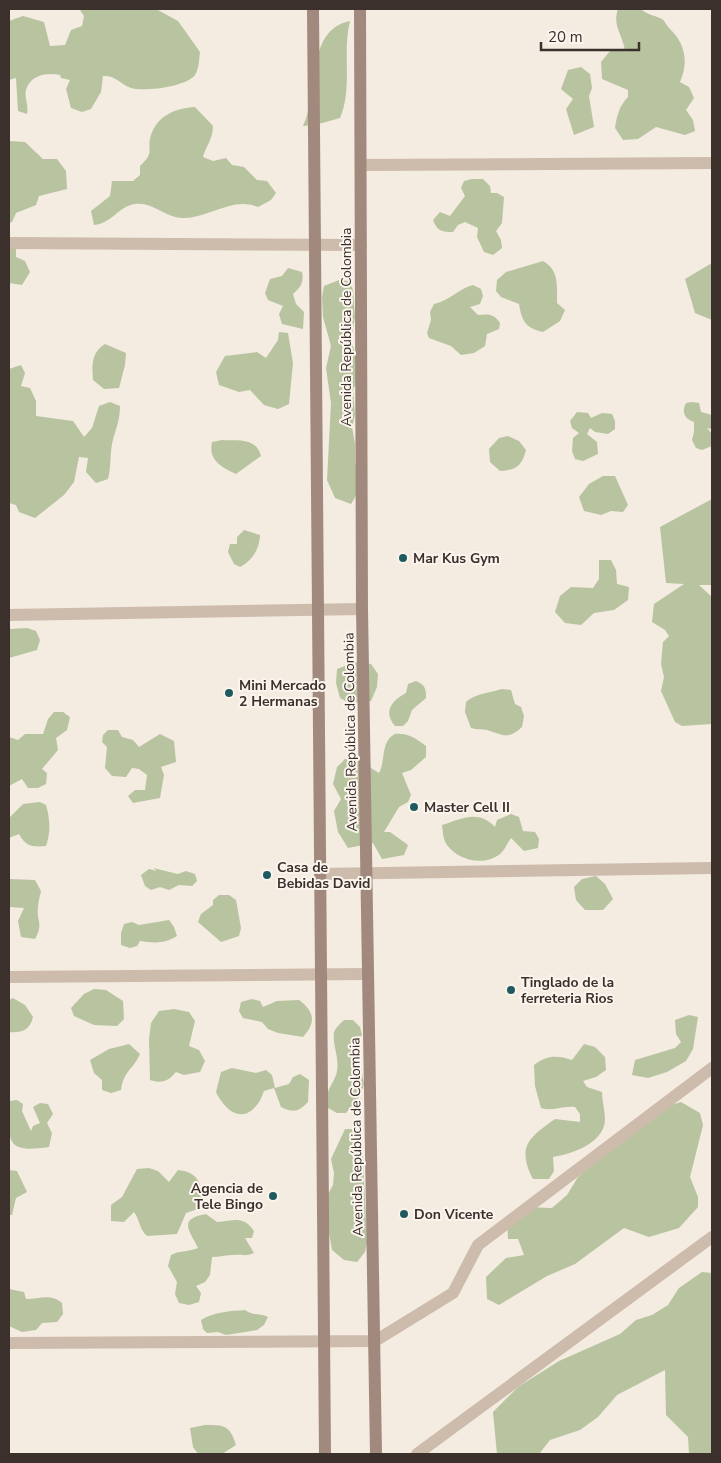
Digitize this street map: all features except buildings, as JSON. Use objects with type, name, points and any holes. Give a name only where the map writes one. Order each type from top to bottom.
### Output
[{"type":"street","points":[[313,9],[325,1454]]},
{"type":"street","name":"Avenida República de Colombia","points":[[360,9],[362,609],[367,974],[376,1341],[376,1454]]},
{"type":"street","points":[[361,165],[712,163]]},
{"type":"street","points":[[9,243],[361,245]]},
{"type":"street","points":[[9,615],[362,609]]},
{"type":"street","points":[[320,874],[712,868]]},
{"type":"street","points":[[9,977],[367,974]]},
{"type":"street","points":[[9,1343],[376,1341],[453,1293],[478,1245],[712,1068]]},
{"type":"street","points":[[417,1454],[712,1237]]},
{"type":"green space","points":[[76,9],[156,9],[178,21],[200,52],[199,64],[195,75],[183,83],[145,89],[131,88],[114,78],[103,76],[101,92],[91,109],[82,112],[71,108],[66,89],[70,80],[61,78],[60,75],[45,74],[35,78],[28,85],[26,90],[27,114],[18,111],[16,78],[9,80],[9,21],[23,16],[44,22],[50,46],[65,45],[71,30],[82,26],[84,16],[80,10]]},
{"type":"green space","points":[[618,9],[641,9],[648,14],[662,19],[679,40],[685,60],[680,82],[689,87],[694,98],[686,110],[693,120],[695,131],[685,135],[656,127],[638,139],[623,140],[615,128],[619,111],[628,97],[628,90],[602,79],[601,62],[610,51],[625,51],[616,20]]},
{"type":"green space","points":[[350,21],[347,45],[346,95],[340,118],[315,125],[303,126],[308,113],[320,50],[326,37],[336,27]]},
{"type":"green space","points":[[581,67],[590,74],[592,88],[589,96],[594,127],[574,135],[566,109],[573,99],[561,89],[568,70]]},
{"type":"green space","points":[[195,107],[213,126],[211,139],[203,157],[213,161],[226,158],[232,165],[244,167],[257,180],[267,181],[276,193],[271,200],[258,207],[239,204],[201,215],[182,218],[147,205],[135,204],[124,208],[105,222],[94,225],[91,211],[110,196],[112,181],[133,181],[140,175],[140,166],[148,157],[151,135],[158,122],[175,111]]},
{"type":"green space","points":[[9,141],[25,142],[43,159],[57,159],[66,171],[67,189],[39,196],[36,205],[16,213],[12,222],[9,223]]},
{"type":"green space","points":[[483,179],[490,186],[491,193],[497,193],[504,197],[502,223],[496,231],[501,240],[502,248],[493,255],[484,252],[477,237],[478,228],[465,222],[458,225],[453,232],[446,232],[438,229],[433,220],[440,212],[450,216],[465,196],[461,188],[464,181]]},
{"type":"green space","points":[[9,240],[16,246],[16,257],[25,261],[30,272],[22,285],[9,283]]},
{"type":"green space","points":[[543,261],[554,273],[557,284],[557,303],[565,310],[560,321],[543,332],[529,326],[523,320],[519,304],[501,297],[496,291],[497,280],[506,272]]},
{"type":"green space","points":[[712,263],[712,320],[695,313],[685,279]]},
{"type":"green space","points":[[288,268],[302,272],[303,279],[301,284],[293,294],[296,304],[304,312],[303,329],[282,324],[279,314],[283,306],[268,300],[265,293],[270,279],[282,276]]},
{"type":"green space","points":[[339,280],[349,281],[353,290],[355,317],[351,340],[362,374],[353,389],[355,415],[352,427],[355,444],[355,463],[362,486],[351,504],[335,498],[327,480],[331,403],[326,368],[331,346],[323,317],[322,297],[324,286]]},
{"type":"green space","points":[[473,285],[481,289],[483,296],[480,304],[470,307],[478,315],[488,315],[496,318],[500,323],[499,329],[487,334],[485,346],[474,353],[461,355],[451,346],[429,338],[427,333],[431,320],[430,312],[434,304]]},
{"type":"green space","points":[[279,332],[288,333],[293,363],[289,404],[278,409],[264,405],[250,390],[239,392],[219,385],[216,372],[225,356],[257,352],[266,358],[278,340]]},
{"type":"green space","points":[[105,344],[126,353],[119,388],[104,389],[93,380],[95,355]]},
{"type":"green space","points":[[21,365],[25,373],[21,386],[30,388],[36,401],[36,416],[73,421],[84,437],[92,428],[99,406],[110,402],[120,406],[112,444],[108,479],[96,483],[86,472],[88,458],[79,457],[74,482],[64,495],[35,518],[19,512],[16,505],[9,503],[9,369]]},
{"type":"green space","points":[[686,403],[699,403],[701,412],[712,415],[712,429],[707,428],[712,434],[712,446],[702,450],[696,448],[692,440],[694,422],[686,417],[684,412]]},
{"type":"green space","points":[[577,412],[588,413],[591,418],[602,413],[612,414],[615,421],[615,429],[608,434],[595,432],[590,428],[587,434],[597,442],[598,454],[583,461],[575,459],[572,451],[573,438],[579,433],[572,428],[570,421]]},
{"type":"green space","points":[[508,436],[519,441],[526,450],[523,460],[518,466],[510,470],[500,471],[490,462],[489,449],[499,438]]},
{"type":"green space","points":[[240,440],[251,443],[259,450],[261,456],[236,474],[221,466],[212,454],[212,442]]},
{"type":"green space","points":[[603,476],[615,476],[628,505],[623,512],[611,511],[601,515],[584,511],[579,497],[589,484]]},
{"type":"green space","points":[[712,499],[712,585],[699,585],[712,597],[712,724],[682,726],[675,722],[661,691],[664,677],[661,664],[663,642],[669,636],[665,630],[652,622],[654,604],[684,584],[666,583],[660,527]]},
{"type":"green space","points":[[244,530],[260,535],[260,540],[252,558],[240,567],[234,564],[228,552],[230,544],[237,544],[237,537]]},
{"type":"green space","points":[[599,560],[611,560],[616,570],[617,584],[629,587],[628,600],[614,610],[594,613],[581,625],[565,623],[555,612],[560,596],[571,587],[593,588],[599,579]]},
{"type":"green space","points":[[27,628],[36,631],[40,640],[37,650],[9,658],[9,629]]},
{"type":"green space","points":[[355,662],[371,664],[378,674],[377,687],[371,701],[349,703],[340,698],[336,683],[337,669]]},
{"type":"green space","points":[[416,681],[424,687],[426,698],[412,710],[408,721],[403,726],[395,726],[391,721],[390,707],[406,693],[408,684]]},
{"type":"green space","points":[[502,689],[511,690],[515,704],[521,707],[524,716],[522,727],[509,735],[471,728],[465,712],[466,702],[479,695]]},
{"type":"green space","points":[[54,712],[63,712],[70,717],[67,730],[56,738],[58,750],[42,769],[47,773],[46,784],[38,788],[28,788],[22,779],[9,786],[9,737],[18,740],[25,734],[43,734],[48,719]]},
{"type":"green space","points":[[108,730],[118,730],[122,737],[133,740],[139,747],[160,734],[174,741],[176,762],[161,767],[164,775],[160,798],[133,803],[128,796],[135,790],[145,790],[147,775],[139,769],[132,768],[126,777],[112,776],[105,768],[107,747],[102,742],[103,735]]},
{"type":"green space","points":[[395,734],[404,734],[426,746],[426,757],[411,770],[402,773],[411,795],[408,802],[399,807],[384,832],[390,832],[408,845],[404,855],[382,859],[373,843],[348,848],[338,832],[334,811],[341,799],[333,784],[337,767],[345,759],[356,759],[379,773],[387,742]]},
{"type":"green space","points":[[40,802],[46,805],[48,815],[49,831],[46,846],[27,844],[19,834],[9,838],[9,818],[23,804]]},
{"type":"green space","points":[[511,814],[519,817],[523,831],[535,832],[539,839],[538,848],[524,851],[511,838],[500,854],[493,858],[479,861],[458,855],[445,841],[442,825],[463,818],[476,817],[482,818],[495,827],[497,820]]},
{"type":"green space","points":[[153,868],[178,874],[186,871],[195,874],[197,881],[192,886],[179,885],[169,890],[160,887],[151,890],[145,886],[141,875],[149,869],[157,871]]},
{"type":"green space","points":[[596,876],[605,884],[613,899],[603,910],[585,910],[576,900],[574,887],[582,879]]},
{"type":"green space","points":[[9,879],[35,880],[41,891],[38,903],[39,929],[35,939],[21,937],[18,921],[24,908],[9,907]]},
{"type":"green space","points":[[219,895],[229,895],[236,900],[241,928],[239,936],[221,942],[198,922],[201,914],[213,905],[213,900]]},
{"type":"green space","points":[[169,920],[177,936],[172,939],[159,942],[140,941],[137,946],[130,948],[121,945],[121,933],[124,924],[132,922],[139,925]]},
{"type":"green space","points":[[94,989],[106,990],[123,1001],[124,1019],[117,1026],[94,1025],[74,1016],[71,1008],[84,994]]},
{"type":"green space","points":[[13,998],[25,1005],[33,1017],[28,1028],[18,1032],[9,1032],[9,1000]]},
{"type":"green space","points":[[252,999],[260,1001],[263,1007],[277,1001],[299,1000],[311,1013],[312,1022],[310,1027],[303,1037],[278,1033],[268,1029],[262,1022],[243,1018],[239,1011],[241,1002]]},
{"type":"green space","points":[[174,1009],[189,1012],[195,1021],[189,1046],[199,1050],[205,1061],[200,1072],[184,1075],[176,1072],[165,1081],[150,1080],[149,1039],[151,1023],[159,1011]]},
{"type":"green space","points":[[689,1015],[698,1017],[693,1049],[686,1061],[667,1072],[648,1078],[632,1075],[635,1060],[675,1048],[681,1042],[676,1034],[675,1020]]},
{"type":"green space","points":[[344,1020],[353,1020],[360,1027],[362,1035],[356,1042],[364,1084],[360,1096],[346,1113],[337,1113],[328,1108],[327,1097],[337,1069],[334,1032]]},
{"type":"green space","points":[[129,1044],[140,1054],[126,1074],[121,1090],[111,1093],[102,1090],[102,1080],[94,1073],[90,1060],[109,1049]]},
{"type":"green space","points":[[584,1044],[595,1047],[605,1057],[606,1070],[596,1077],[583,1081],[587,1087],[602,1092],[605,1120],[603,1128],[599,1135],[586,1146],[553,1157],[554,1171],[549,1179],[533,1179],[526,1158],[528,1143],[539,1131],[555,1119],[580,1122],[580,1114],[575,1107],[541,1108],[535,1086],[534,1065],[543,1059],[552,1057],[572,1060]]},
{"type":"green space","points":[[232,1068],[256,1073],[266,1070],[272,1075],[275,1088],[289,1084],[293,1077],[300,1074],[309,1080],[308,1102],[302,1108],[296,1110],[285,1109],[281,1107],[274,1088],[264,1091],[259,1103],[250,1111],[244,1114],[233,1112],[223,1103],[216,1092],[221,1072]]},
{"type":"green space","points":[[17,1100],[23,1104],[22,1111],[31,1131],[33,1126],[40,1123],[33,1107],[40,1103],[48,1104],[53,1114],[47,1123],[52,1133],[49,1147],[23,1148],[16,1146],[12,1141],[9,1125],[9,1101]]},
{"type":"green space","points":[[681,1102],[700,1113],[703,1125],[690,1177],[698,1197],[698,1207],[679,1228],[649,1237],[624,1228],[575,1264],[547,1276],[499,1305],[487,1299],[486,1277],[506,1258],[524,1255],[518,1239],[508,1239],[507,1221],[525,1207],[552,1208],[567,1195],[578,1177],[653,1111]]},
{"type":"green space","points":[[345,1129],[357,1132],[363,1157],[367,1243],[365,1252],[357,1262],[344,1260],[332,1250],[329,1233],[327,1196],[333,1185],[334,1173],[331,1159]]},
{"type":"green space","points":[[149,1168],[158,1171],[169,1182],[178,1170],[191,1174],[199,1182],[202,1193],[201,1208],[186,1213],[177,1234],[147,1236],[142,1230],[134,1212],[124,1222],[111,1221],[111,1205],[122,1197],[137,1169]]},
{"type":"green space","points":[[9,1170],[17,1171],[27,1192],[16,1198],[12,1215],[9,1215]]},
{"type":"green space","points":[[206,1214],[217,1222],[238,1220],[250,1226],[254,1231],[252,1238],[245,1238],[254,1253],[212,1257],[210,1275],[205,1282],[196,1286],[201,1293],[199,1302],[189,1305],[179,1303],[175,1294],[177,1282],[168,1266],[171,1255],[198,1248],[188,1226],[191,1219]]},
{"type":"green space","points":[[702,1272],[712,1273],[712,1454],[689,1454],[688,1437],[666,1415],[665,1370],[617,1395],[598,1417],[580,1430],[550,1440],[539,1454],[497,1454],[493,1412],[518,1387],[559,1361],[620,1334],[636,1320],[652,1315],[668,1305],[679,1288]]},
{"type":"green space","points":[[9,1289],[24,1292],[26,1299],[54,1298],[62,1303],[63,1314],[57,1322],[42,1323],[36,1330],[22,1332],[9,1326]]},
{"type":"green space","points":[[245,1310],[268,1317],[264,1325],[257,1330],[226,1335],[218,1332],[207,1333],[203,1329],[201,1320],[206,1317],[222,1312]]},
{"type":"green space","points":[[205,1425],[222,1426],[229,1430],[236,1445],[222,1454],[198,1454],[193,1447],[190,1428]]},
{"type":"place","name":"Mar Kus Gym","points":[[403,558]]},
{"type":"place","name":"Mini Mercado 2 Hermanas","points":[[229,693]]},
{"type":"place","name":"Master Cell II","points":[[414,807]]},
{"type":"place","name":"Casa de Bebidas David","points":[[267,875]]},
{"type":"place","name":"Tinglado de la ferreteria Rios","points":[[511,990]]},
{"type":"place","name":"Agencia de Tele Bingo","points":[[273,1196]]},
{"type":"place","name":"Don Vicente","points":[[404,1214]]}]
